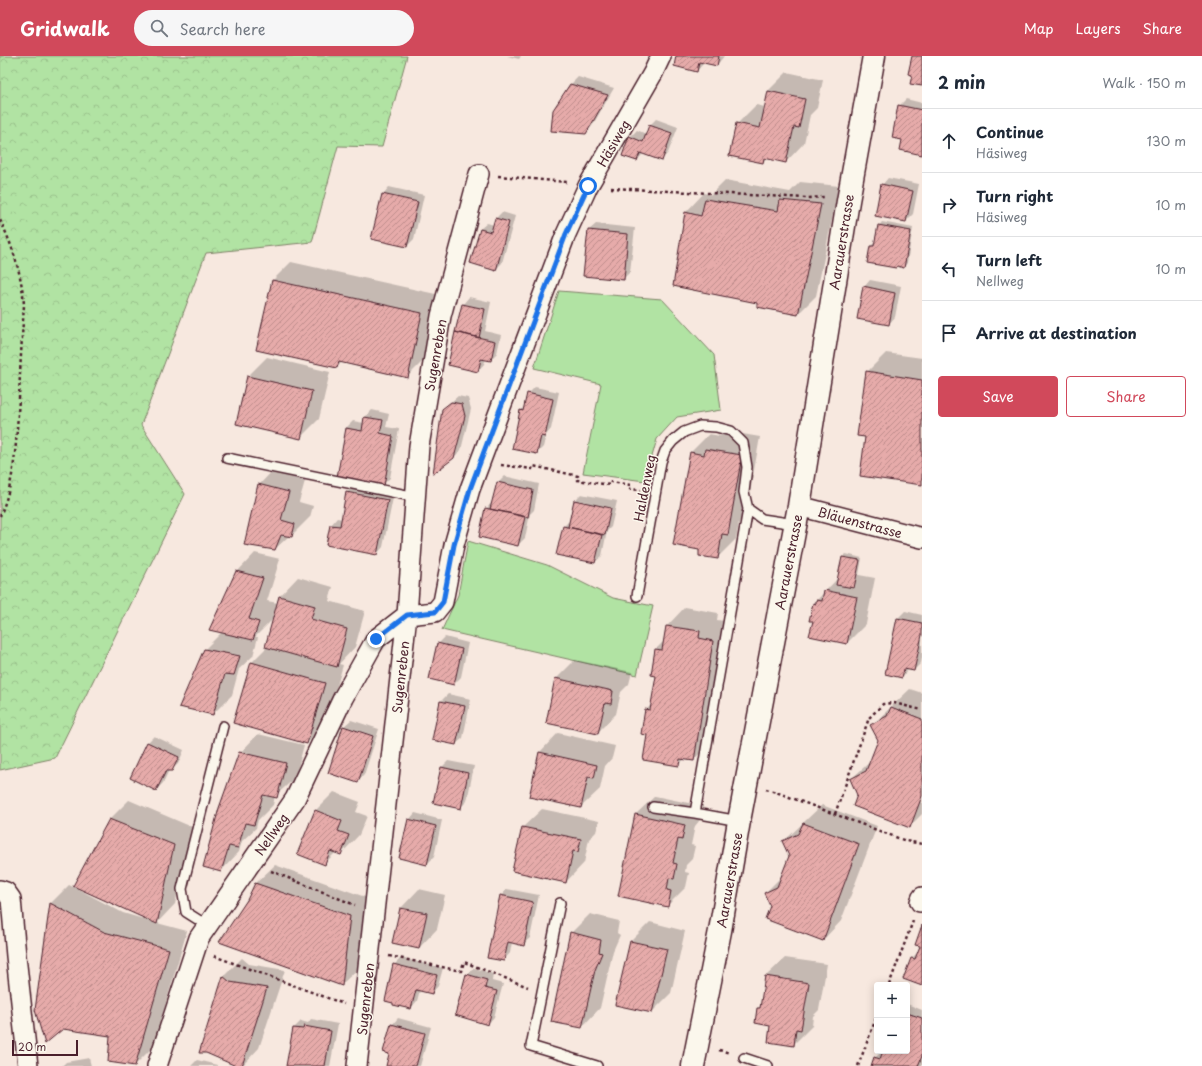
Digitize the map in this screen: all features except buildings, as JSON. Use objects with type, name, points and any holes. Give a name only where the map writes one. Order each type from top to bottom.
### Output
[{"type":"main road","name":"Aarauerstrasse","points":[[693,1066],[720,931],[739,821],[797,515],[848,201],[874,56]]},
{"type":"street","name":"Häsiweg","points":[[407,615],[435,612],[443,602],[454,545],[470,489],[566,234],[588,186],[653,73],[661,56]]},
{"type":"street","name":"Sugenreben","points":[[358,1066],[407,615],[419,446],[441,316],[486,175]]},
{"type":"street","name":"Bläuenstrasse","points":[[797,515],[922,538]]},
{"type":"street","name":"Nellweg","points":[[157,1066],[199,938],[295,799],[343,698],[376,639],[407,615]]},
{"type":"street","points":[[0,890],[6,892],[11,899],[28,1066]]},
{"type":"lane","name":"Haldenweg","points":[[637,596],[661,462],[665,451],[673,441],[684,432],[700,426],[716,427],[731,431],[743,443],[747,467],[744,492],[748,509]]},
{"type":"lane","points":[[227,458],[416,497]]},
{"type":"lane","points":[[695,813],[748,509],[762,519],[797,515]]},
{"type":"lane","points":[[208,926],[186,912],[182,889],[223,726]]},
{"type":"lane","points":[[653,807],[739,821]]},
{"type":"lane","points":[[560,903],[531,1046],[597,1066]]},
{"type":"lane","points":[[744,1058],[768,1066]]},
{"type":"path","points":[[486,175],[571,182]]},
{"type":"path","points":[[606,188],[807,198]]},
{"type":"path","points":[[0,220],[19,272],[23,288],[24,305],[17,444],[12,477],[6,502],[0,516]]},
{"type":"path","points":[[480,462],[532,469],[533,466],[578,476],[577,480],[610,485],[611,482],[631,485],[630,488],[656,493]]},
{"type":"path","points":[[835,814],[869,718],[883,704],[894,703],[922,710]]},
{"type":"path","points":[[746,785],[776,792],[906,840],[922,844]]},
{"type":"path","points":[[251,863],[374,912]]},
{"type":"path","points":[[890,982],[921,899]]},
{"type":"path","points":[[196,949],[363,1011]]},
{"type":"path","points":[[370,952],[461,971],[464,962],[531,988],[542,990]]},
{"type":"path","points":[[858,1066],[876,1018]]},
{"type":"green space","points":[[0,56],[407,56],[382,147],[338,146],[312,242],[206,253],[141,425],[185,494],[55,758],[0,770]]},
{"type":"green space","points":[[559,291],[662,299],[714,355],[721,410],[677,417],[657,439],[645,481],[583,473],[601,384],[534,368]]},
{"type":"green space","points":[[468,541],[547,565],[613,598],[653,606],[637,675],[442,630],[458,595]]},
{"type":"route","points":[[376,639],[407,615],[435,612],[443,602],[454,545],[470,489],[566,234],[588,186]]}]
